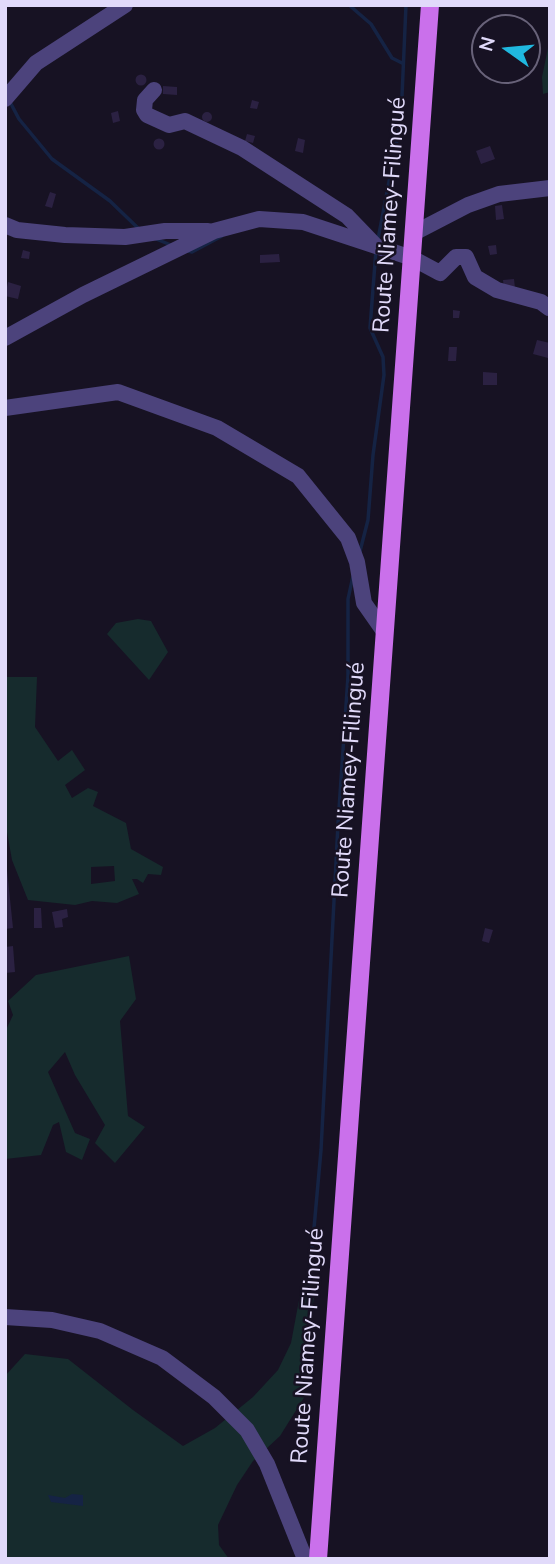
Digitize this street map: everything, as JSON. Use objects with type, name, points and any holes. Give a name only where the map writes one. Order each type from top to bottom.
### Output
[{"type":"main road","name":"Route Niamey-Filingué","points":[[318,1559],[430,5]]},
{"type":"street","points":[[5,99],[36,63],[125,5]]},
{"type":"street","points":[[154,90],[145,100],[144,110],[147,115],[169,125],[185,121],[242,148],[347,216],[377,246]]},
{"type":"street","points":[[414,233],[468,205],[499,194],[550,188]]},
{"type":"street","points":[[5,338],[83,295],[214,231],[259,219],[303,222],[412,258],[440,273],[456,257],[466,257],[475,277],[497,290],[541,302],[549,308]]},
{"type":"street","points":[[5,225],[17,230],[83,236],[125,237],[164,231],[214,231]]},
{"type":"street","points":[[5,408],[118,392],[217,428],[298,476],[348,538],[357,562],[364,603],[385,632]]},
{"type":"street","points":[[5,1317],[52,1320],[100,1331],[162,1358],[214,1397],[247,1430],[267,1464],[305,1559]]},
{"type":"green space","points":[[548,48],[550,92],[543,94],[542,77]]},
{"type":"green space","points":[[138,619],[151,621],[168,652],[149,680],[107,634],[116,623]]},
{"type":"green space","points":[[5,677],[37,677],[35,727],[58,761],[72,750],[85,770],[65,785],[72,798],[88,788],[98,792],[93,806],[126,823],[131,849],[163,867],[161,875],[148,874],[143,883],[132,879],[139,894],[117,903],[92,901],[75,905],[28,900],[12,860],[5,821]],"holes":[[[114,866],[115,881],[91,884],[91,867]]]},
{"type":"green space","points":[[129,956],[136,999],[120,1021],[128,1116],[145,1127],[115,1163],[95,1143],[105,1125],[75,1075],[65,1052],[48,1072],[75,1133],[90,1139],[82,1160],[66,1152],[59,1122],[53,1125],[41,1155],[5,1159],[5,1032],[13,1015],[8,1001],[36,975]]},
{"type":"green space","points":[[302,1284],[316,1285],[304,1359],[309,1370],[305,1396],[280,1436],[253,1461],[237,1485],[218,1525],[219,1545],[229,1559],[5,1559],[5,1376],[25,1354],[68,1359],[183,1446],[215,1428],[253,1397],[278,1370],[291,1343]]},
{"type":"water","points":[[72,1494],[83,1495],[83,1506],[51,1502],[48,1495],[65,1498]]},
{"type":"building","points":[[141,74],[147,80],[141,86],[135,80]]},
{"type":"building","points":[[163,86],[177,87],[177,95],[163,94]]},
{"type":"building","points":[[252,100],[259,102],[257,109],[250,108]]},
{"type":"building","points":[[118,111],[120,121],[113,123],[111,113]]},
{"type":"building","points":[[207,112],[212,117],[207,122],[202,117]]},
{"type":"building","points":[[247,134],[255,136],[253,143],[245,141]]},
{"type":"building","points":[[159,138],[165,144],[159,150],[153,144]]},
{"type":"building","points":[[298,138],[305,140],[303,153],[295,151]]},
{"type":"building","points":[[490,146],[495,159],[481,164],[476,151]]},
{"type":"building","points":[[50,192],[56,194],[52,208],[45,206]]},
{"type":"building","points":[[502,205],[504,219],[496,220],[495,206]]},
{"type":"building","points":[[496,245],[497,254],[490,255],[488,246]]},
{"type":"building","points":[[23,250],[30,252],[29,259],[21,258]]},
{"type":"building","points":[[279,254],[280,262],[260,263],[260,255]]},
{"type":"building","points":[[514,279],[515,288],[504,289],[503,280]]},
{"type":"building","points":[[8,282],[21,286],[18,299],[5,296]]},
{"type":"building","points":[[453,310],[460,311],[459,318],[453,318]]},
{"type":"building","points":[[537,340],[550,343],[548,358],[533,354]]},
{"type":"building","points":[[449,347],[457,347],[456,361],[448,361]]},
{"type":"building","points":[[483,372],[497,373],[497,385],[483,385]]},
{"type":"building","points":[[5,870],[13,928],[5,929]]},
{"type":"building","points":[[34,908],[41,908],[42,928],[34,928]]},
{"type":"building","points":[[67,909],[68,917],[62,919],[63,927],[55,928],[52,912]]},
{"type":"building","points":[[485,928],[493,930],[489,943],[482,941]]},
{"type":"building","points":[[13,946],[15,972],[5,973],[5,947]]},
{"type":"waterway","points":[[349,5],[371,24],[392,58],[402,63]]},
{"type":"waterway","points":[[378,239],[401,119],[406,5]]},
{"type":"waterway","points":[[10,102],[19,119],[52,159],[110,201],[140,230]]},
{"type":"waterway","points":[[188,251],[192,252],[222,236]]},
{"type":"waterway","points":[[156,239],[171,245]]},
{"type":"waterway","points":[[359,555],[368,520],[373,455],[384,375],[383,357],[370,328],[376,250]]},
{"type":"waterway","points":[[309,1284],[321,1150],[348,676],[348,599],[353,576]]}]
